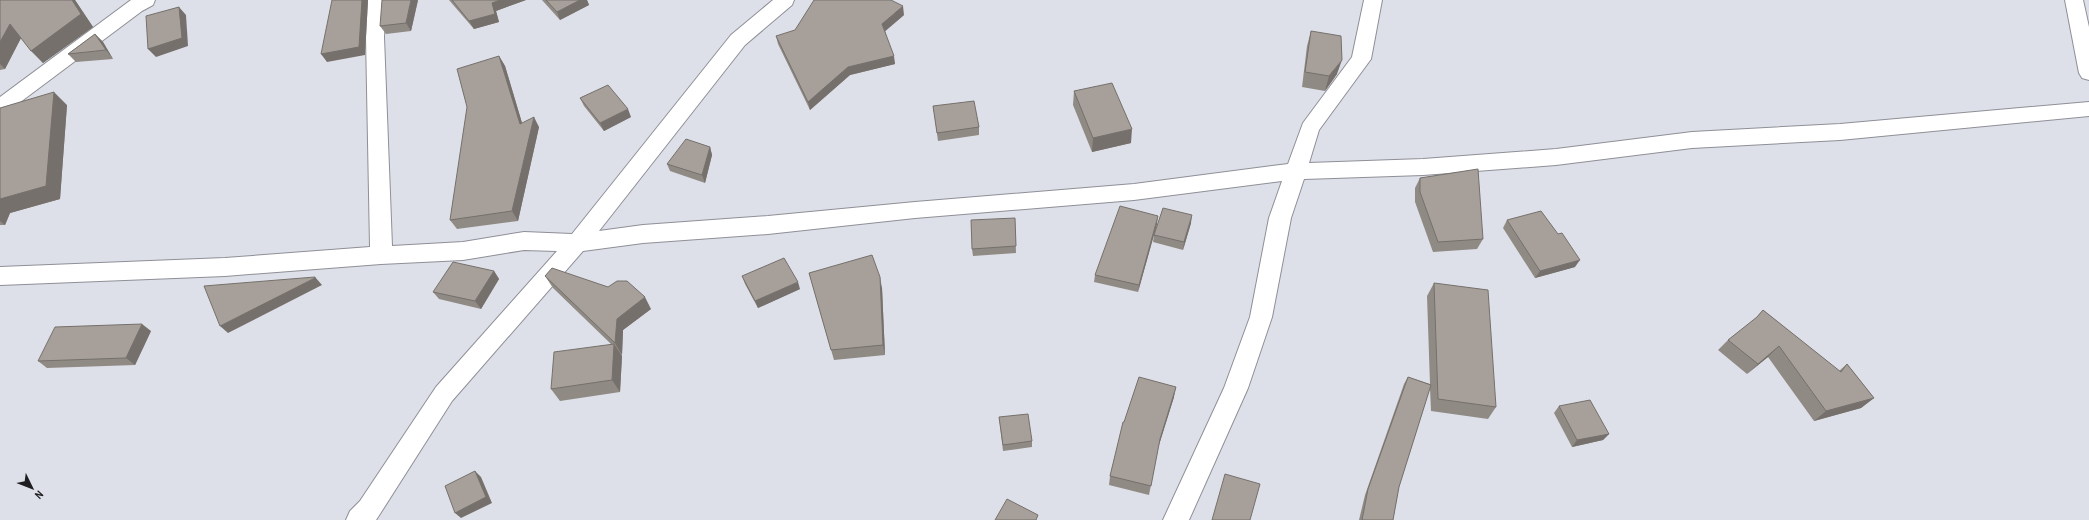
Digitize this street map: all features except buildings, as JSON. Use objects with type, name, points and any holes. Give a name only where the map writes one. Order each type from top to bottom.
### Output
[{"type":"street","points":[[0,107],[129,10],[146,0]]},
{"type":"street","points":[[377,0],[375,37],[381,255]]},
{"type":"street","points":[[359,520],[368,509],[444,394],[577,242],[738,40],[785,0]]},
{"type":"street","points":[[1176,520],[1236,388],[1261,317],[1280,218],[1310,128],[1361,59],[1373,0]]},
{"type":"street","points":[[2074,0],[2089,73]]},
{"type":"street","points":[[0,276],[225,267],[381,255],[463,251],[524,242],[577,242],[643,234],[768,225],[915,210],[1134,192],[1296,171],[1423,167],[1556,157],[1692,140],[1840,132],[2089,109]]}]
